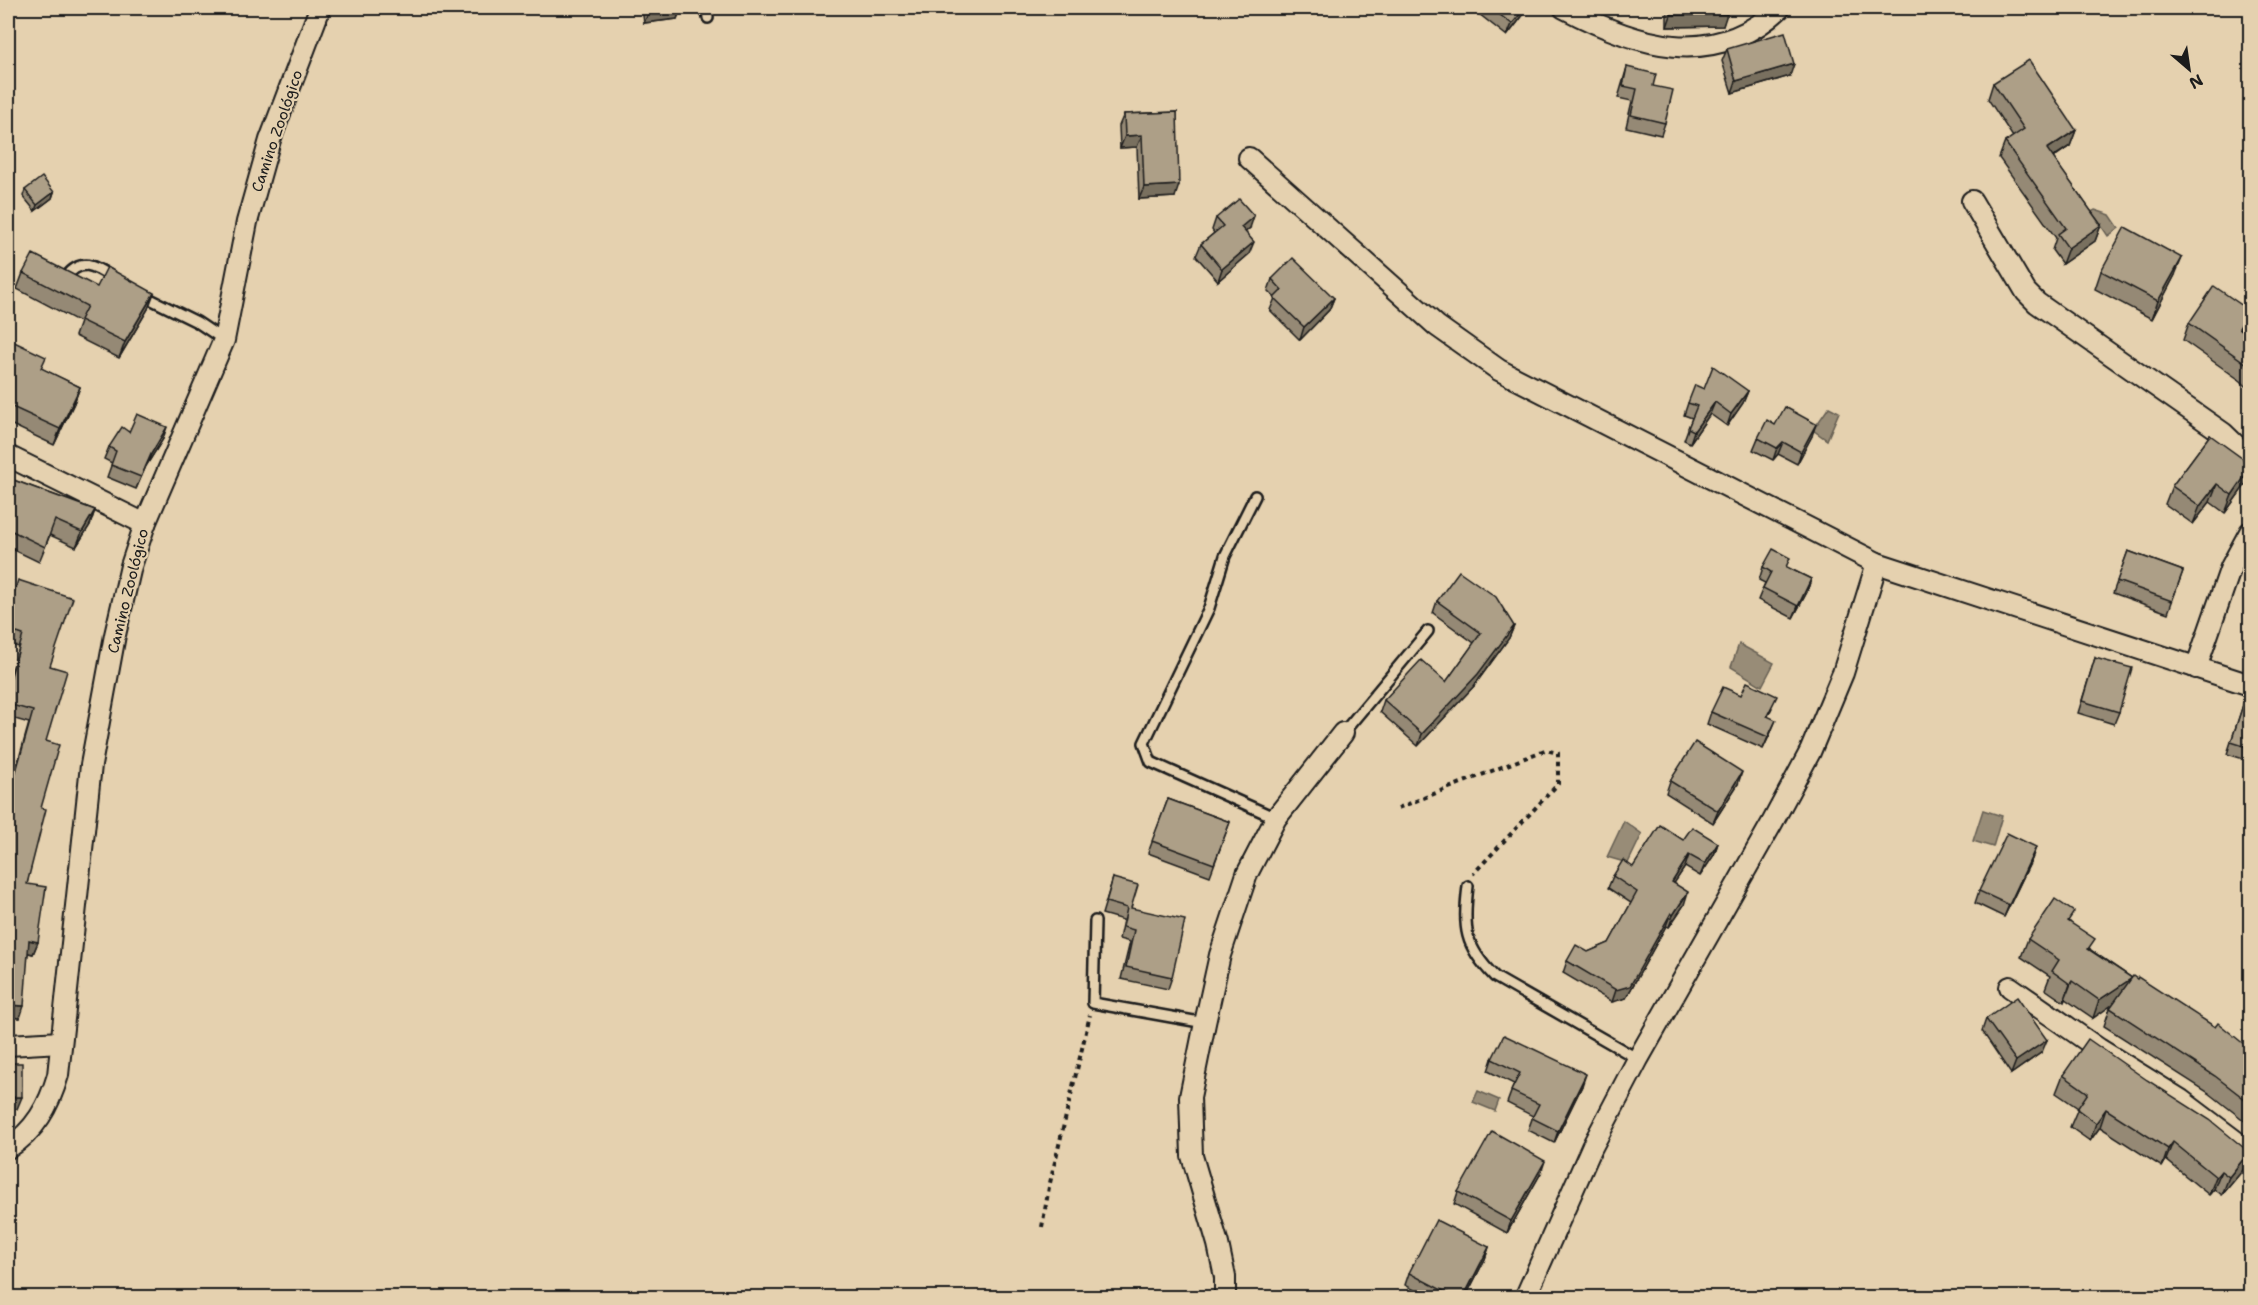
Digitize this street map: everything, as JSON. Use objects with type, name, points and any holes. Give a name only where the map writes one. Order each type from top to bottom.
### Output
[{"type":"street","name":"Camino Zoológico","points":[[8,1148],[34,1125],[52,1095],[58,1075],[91,765],[115,635],[131,566],[145,524],[224,340],[247,222],[270,140],[321,8]]},
{"type":"street","points":[[1564,8],[1628,36],[1656,44],[1685,47],[1712,44],[1743,35],[1768,19],[1780,8]]},
{"type":"street","points":[[1249,158],[1437,326],[1499,370],[1877,563],[2250,685]]},
{"type":"street","points":[[1972,201],[2026,292],[2037,303],[2223,433],[2250,459]]},
{"type":"street","points":[[8,456],[145,524]]},
{"type":"street","points":[[2196,668],[2231,567],[2250,532]]},
{"type":"street","points":[[1525,1298],[1592,1147],[1638,1059],[1767,833],[1810,752],[1843,674],[1877,563]]},
{"type":"street","points":[[1225,1298],[1225,1277],[1218,1244],[1192,1156],[1190,1097],[1205,1023],[1220,955],[1247,874],[1276,818],[1343,733]]},
{"type":"street","points":[[2010,987],[2099,1049],[2181,1100],[2250,1152]]},
{"type":"street","points":[[8,1045],[61,1042]]},
{"type":"lane","points":[[707,8],[708,18]]},
{"type":"lane","points":[[66,277],[72,268],[90,265],[123,284]]},
{"type":"lane","points":[[134,289],[197,322],[224,340]]},
{"type":"lane","points":[[1255,496],[1225,556],[1209,608],[1144,742],[1151,762],[1276,818]]},
{"type":"lane","points":[[1343,733],[1428,631]]},
{"type":"lane","points":[[1468,886],[1464,918],[1468,939],[1482,963],[1495,976],[1638,1059]]},
{"type":"lane","points":[[1095,921],[1093,1003],[1205,1023]]},
{"type":"path","points":[[1398,808],[1545,750],[1558,753],[1558,784],[1472,876],[1468,886]]},
{"type":"path","points":[[1042,1227],[1049,1186],[1093,1003]]},
{"type":"shaded area","points":[[2095,210],[2110,215],[2119,228],[2108,236],[2096,218],[2086,215]]},
{"type":"shaded area","points":[[1829,407],[1839,412],[1827,440],[1813,430]]},
{"type":"shaded area","points":[[1739,644],[1774,663],[1762,686],[1731,667]]},
{"type":"shaded area","points":[[1983,810],[2002,816],[1993,847],[1973,841]]},
{"type":"shaded area","points":[[1624,821],[1642,834],[1628,863],[1607,857]]},
{"type":"shaded area","points":[[1478,1091],[1499,1100],[1495,1111],[1473,1102]]},
{"type":"building","points":[[648,8],[674,8],[649,11]]},
{"type":"building","points":[[1491,8],[1525,8],[1512,24]]},
{"type":"building","points":[[1671,8],[1727,8],[1727,14],[1671,15]]},
{"type":"building","points":[[1785,32],[1794,64],[1736,81],[1727,49]]},
{"type":"building","points":[[2029,60],[2076,130],[2047,149],[2101,225],[2068,248],[2058,234],[2066,228],[2005,142],[2024,129],[1993,83]]},
{"type":"building","points":[[1627,67],[1656,74],[1653,86],[1673,90],[1665,123],[1631,115],[1637,89],[1623,86]]},
{"type":"building","points":[[1177,112],[1179,185],[1144,187],[1142,135],[1125,136],[1124,114]]},
{"type":"building","points":[[42,177],[54,192],[37,205],[25,190]]},
{"type":"building","points":[[1239,199],[1254,216],[1241,227],[1254,242],[1222,269],[1201,244],[1223,226],[1216,218]]},
{"type":"building","points":[[2125,227],[2182,258],[2158,301],[2101,271]]},
{"type":"building","points":[[33,254],[97,287],[107,267],[154,293],[125,342],[80,320],[87,306],[23,273]]},
{"type":"building","points":[[1293,258],[1334,298],[1304,327],[1274,298],[1282,290],[1272,279]]},
{"type":"building","points":[[2214,286],[2250,311],[2239,328],[2250,336],[2250,366],[2189,323]]},
{"type":"building","points":[[8,339],[46,357],[41,368],[80,387],[60,429],[8,405]]},
{"type":"building","points":[[1713,366],[1748,391],[1731,414],[1715,402],[1694,431],[1688,428],[1697,406],[1688,403],[1695,385],[1704,389]]},
{"type":"building","points":[[1785,407],[1816,424],[1801,452],[1783,442],[1777,448],[1758,438],[1767,420],[1775,425]]},
{"type":"building","points":[[137,414],[167,427],[141,477],[111,465],[116,451],[109,447],[122,427],[129,432]]},
{"type":"building","points":[[2210,435],[2250,464],[2250,469],[2232,495],[2217,484],[2200,506],[2172,486]]},
{"type":"building","points":[[8,478],[95,510],[82,532],[55,520],[45,547],[8,529]]},
{"type":"building","points":[[1773,549],[1790,558],[1786,567],[1811,579],[1798,606],[1763,588],[1771,572],[1763,567]]},
{"type":"building","points":[[2128,551],[2183,571],[2172,601],[2117,581]]},
{"type":"building","points":[[1459,571],[1496,597],[1514,626],[1478,674],[1422,734],[1384,700],[1421,660],[1446,682],[1481,633],[1437,601]]},
{"type":"building","points":[[18,580],[73,598],[50,666],[67,671],[46,741],[59,745],[41,808],[46,809],[27,884],[46,887],[38,942],[29,940],[24,1006],[8,1005],[8,800],[33,711],[8,704],[8,686],[23,635],[8,630],[8,611]]},
{"type":"building","points":[[2095,658],[2132,668],[2119,712],[2082,701]]},
{"type":"building","points":[[1747,682],[1777,696],[1767,716],[1776,720],[1768,737],[1711,712],[1723,687],[1741,695]]},
{"type":"building","points":[[2244,702],[2250,704],[2250,748],[2231,742]]},
{"type":"building","points":[[1695,742],[1742,772],[1718,811],[1670,781]]},
{"type":"building","points":[[1168,799],[1230,822],[1214,864],[1152,841]]},
{"type":"building","points":[[1660,825],[1683,840],[1692,827],[1718,843],[1705,864],[1689,855],[1672,882],[1688,892],[1673,915],[1671,913],[1630,986],[1616,990],[1567,961],[1576,945],[1588,952],[1609,943],[1637,892],[1613,876],[1623,860],[1633,867]]},
{"type":"building","points":[[2007,833],[2036,847],[2009,905],[1979,891]]},
{"type":"building","points":[[1113,878],[1138,885],[1131,908],[1185,920],[1172,977],[1126,967],[1134,930],[1123,927],[1127,908],[1106,902]]},
{"type":"building","points":[[2055,899],[2074,912],[2068,921],[2095,939],[2088,949],[2132,978],[2099,1000],[2072,981],[2070,984],[2052,971],[2059,960],[2028,939]]},
{"type":"building","points":[[2133,976],[2215,1027],[2218,1023],[2250,1049],[2250,1103],[2215,1076],[2110,1008]]},
{"type":"building","points":[[2017,997],[2047,1040],[2016,1061],[1986,1019]]},
{"type":"building","points":[[1504,1035],[1586,1074],[1558,1131],[1532,1118],[1539,1104],[1511,1091],[1520,1073],[1492,1059]]},
{"type":"building","points":[[2088,1039],[2210,1120],[2249,1152],[2229,1177],[2221,1171],[2216,1177],[2173,1142],[2168,1149],[2106,1109],[2096,1123],[2077,1109],[2088,1093],[2063,1075]]},
{"type":"building","points":[[8,1063],[22,1063],[22,1097],[8,1097]]},
{"type":"building","points":[[1492,1131],[1545,1161],[1511,1221],[1458,1192]]},
{"type":"building","points":[[1436,1220],[1489,1247],[1463,1298],[1457,1298],[1409,1273]]}]
